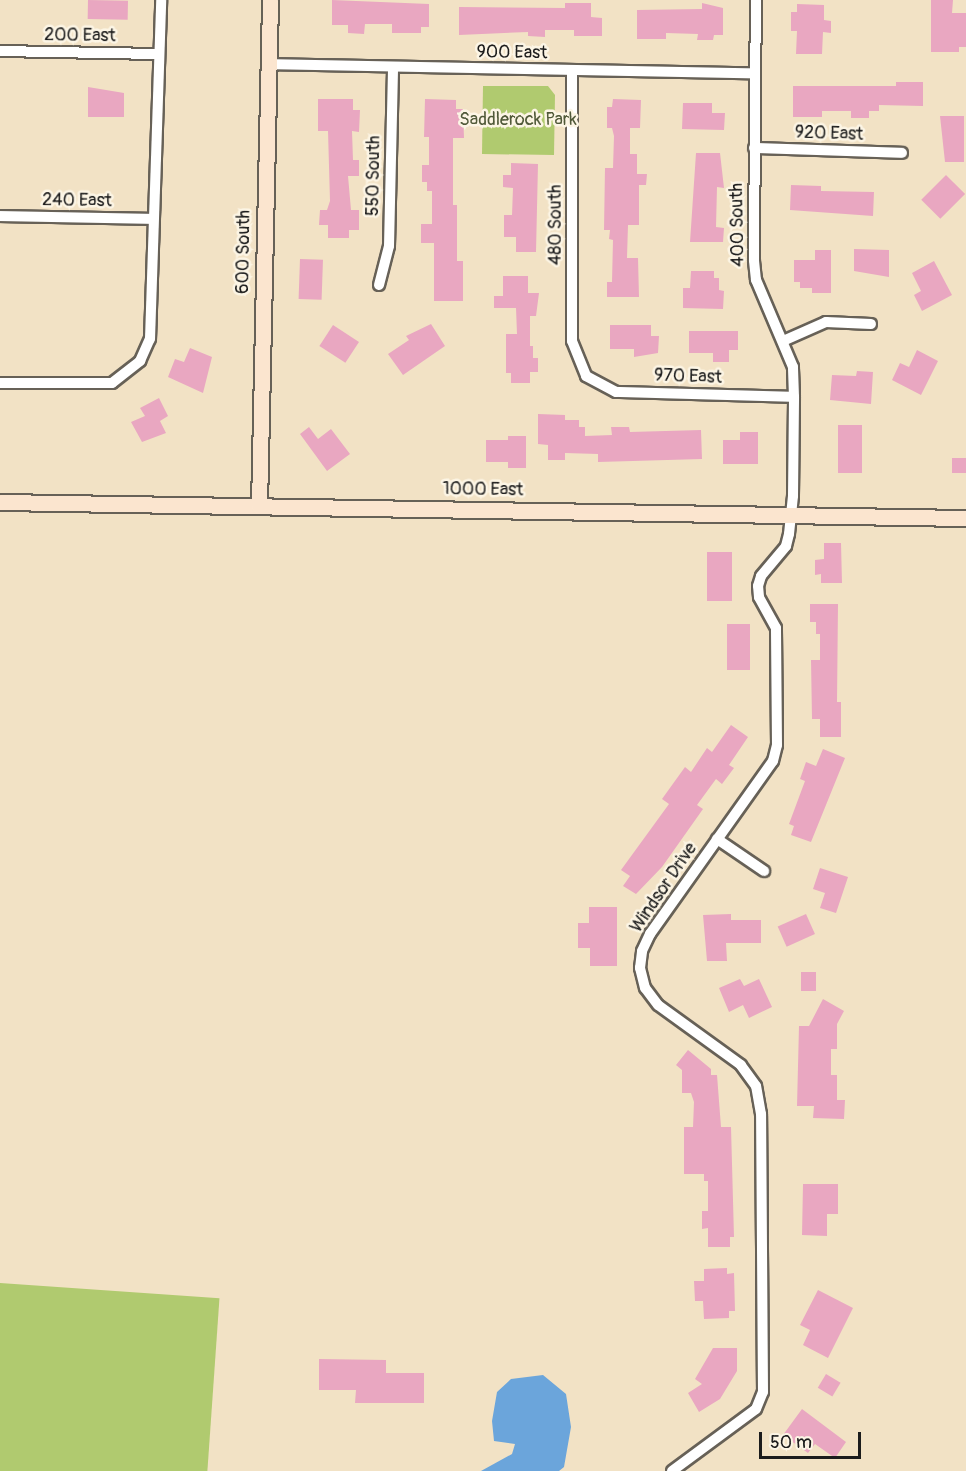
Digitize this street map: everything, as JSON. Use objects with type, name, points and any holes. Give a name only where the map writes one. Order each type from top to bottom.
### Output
[{"type":"street","points":[[0,383],[95,386],[112,383],[140,361],[150,339],[162,0]]},
{"type":"street","name":"600 South","points":[[259,506],[270,0]]},
{"type":"street","name":"400 South","points":[[756,0],[754,148],[756,280],[792,367],[794,397],[791,513]]},
{"type":"street","name":"200 East","points":[[0,51],[159,54]]},
{"type":"street","name":"900 East","points":[[268,64],[755,73]]},
{"type":"street","name":"550 South","points":[[379,285],[389,246],[393,67]]},
{"type":"street","name":"480 South","points":[[572,71],[572,341],[586,376]]},
{"type":"street","name":"920 East","points":[[754,148],[902,153]]},
{"type":"street","name":"240 East","points":[[0,216],[153,219]]},
{"type":"street","points":[[783,341],[826,322],[871,324]]},
{"type":"street","name":"970 East","points":[[586,376],[616,392],[794,397]]},
{"type":"street","name":"1000 East","points":[[0,502],[791,513],[966,518]]},
{"type":"street","name":"Windsor Drive","points":[[672,1471],[756,1409],[763,1392],[761,1114],[756,1086],[741,1065],[658,1005],[645,988],[640,968],[642,951],[650,934],[773,761],[777,745],[776,628],[759,597],[758,586],[761,576],[786,546],[791,513]]},
{"type":"street","points":[[717,839],[764,871]]},
{"type":"green space","name":"Saddlerock Park","points":[[483,86],[548,86],[555,95],[554,155],[482,154]]},
{"type":"green space","points":[[0,1283],[219,1298],[207,1471],[0,1471]]},
{"type":"water","points":[[543,1375],[566,1394],[571,1427],[564,1467],[559,1471],[481,1471],[512,1454],[515,1444],[494,1441],[492,1421],[497,1392],[511,1379]]},
{"type":"building","points":[[88,0],[128,1],[128,20],[88,19]]},
{"type":"building","points":[[332,0],[429,4],[429,27],[421,27],[421,33],[392,33],[392,24],[365,24],[364,34],[348,33],[348,25],[332,25]]},
{"type":"building","points":[[931,0],[953,0],[952,13],[966,13],[966,47],[959,47],[959,52],[931,52]]},
{"type":"building","points":[[565,3],[591,3],[591,17],[602,18],[602,36],[574,36],[574,30],[545,30],[545,37],[528,36],[528,32],[459,35],[459,7],[565,8]]},
{"type":"building","points":[[702,3],[723,8],[723,35],[714,35],[713,40],[697,40],[698,34],[666,33],[666,39],[637,39],[637,10],[702,9]]},
{"type":"building","points":[[797,4],[824,5],[824,20],[831,21],[831,33],[823,32],[822,54],[796,54],[797,31],[791,31],[791,12],[797,12]]},
{"type":"building","points":[[896,82],[923,82],[923,106],[879,105],[879,111],[869,111],[869,118],[851,118],[851,111],[822,111],[822,117],[793,117],[793,86],[896,86]]},
{"type":"building","points":[[88,87],[124,93],[124,117],[88,117]]},
{"type":"building","points":[[318,99],[353,99],[353,110],[360,110],[359,132],[352,131],[353,160],[359,160],[359,176],[348,176],[351,210],[359,210],[359,230],[349,230],[349,238],[328,238],[328,225],[319,225],[320,210],[327,210],[330,201],[328,131],[318,131]]},
{"type":"building","points":[[425,99],[456,100],[456,109],[463,109],[464,138],[453,138],[453,205],[457,205],[457,261],[463,261],[463,301],[434,301],[434,243],[421,243],[421,224],[432,224],[432,191],[427,191],[427,182],[422,182],[422,165],[429,165],[429,137],[424,137]]},
{"type":"building","points":[[613,99],[641,100],[640,128],[630,128],[630,154],[637,154],[637,174],[647,174],[646,185],[639,185],[639,225],[628,225],[627,258],[638,258],[639,297],[607,297],[607,282],[612,282],[613,240],[609,239],[610,230],[604,230],[605,168],[613,168],[614,136],[612,128],[607,128],[607,107],[612,107]]},
{"type":"building","points":[[683,103],[712,103],[712,113],[725,113],[724,130],[682,129]]},
{"type":"building","points":[[940,116],[964,116],[964,162],[945,162]]},
{"type":"building","points":[[696,153],[720,153],[724,188],[717,187],[716,227],[724,228],[723,242],[690,242]]},
{"type":"building","points":[[511,163],[538,164],[536,252],[516,252],[516,237],[504,237],[504,215],[512,215],[513,188],[503,187],[503,175],[511,175]]},
{"type":"building","points":[[946,175],[965,194],[940,219],[921,200]]},
{"type":"building","points":[[791,185],[821,186],[821,191],[874,192],[873,216],[790,210]]},
{"type":"building","points":[[854,249],[889,250],[889,277],[854,271]]},
{"type":"building","points":[[815,250],[831,250],[831,293],[812,293],[812,288],[800,288],[800,282],[794,282],[794,260],[815,260]]},
{"type":"building","points":[[300,259],[323,260],[322,300],[299,299]]},
{"type":"building","points":[[934,261],[952,295],[922,311],[914,295],[921,291],[912,273]]},
{"type":"building","points":[[691,271],[714,271],[714,278],[719,278],[719,290],[724,291],[723,309],[683,308],[683,288],[690,288]]},
{"type":"building","points":[[503,276],[528,276],[528,293],[539,293],[536,316],[530,316],[530,346],[533,346],[533,358],[538,358],[538,372],[530,372],[530,383],[511,383],[511,373],[506,373],[506,334],[517,334],[516,308],[494,308],[494,296],[503,296]]},
{"type":"building","points":[[431,324],[445,346],[403,375],[388,354],[409,340],[406,336]]},
{"type":"building","points":[[333,325],[359,342],[345,363],[319,346]]},
{"type":"building","points":[[610,325],[651,325],[651,336],[659,336],[658,353],[634,357],[634,349],[610,349]]},
{"type":"building","points":[[689,331],[738,331],[738,350],[729,350],[729,362],[713,362],[713,353],[689,353]]},
{"type":"building","points":[[190,348],[212,357],[203,393],[168,377],[175,359],[184,362]]},
{"type":"building","points":[[917,350],[938,361],[921,395],[892,380],[900,363],[909,367]]},
{"type":"building","points":[[857,371],[873,372],[871,404],[830,400],[832,375],[856,376]]},
{"type":"building","points":[[159,398],[168,416],[160,421],[166,433],[142,442],[131,422],[145,416],[140,408]]},
{"type":"building","points":[[538,414],[565,415],[565,420],[579,420],[579,427],[585,427],[585,436],[612,435],[611,427],[629,427],[630,432],[701,430],[702,459],[598,462],[598,454],[565,453],[565,460],[548,460],[548,445],[538,444]]},
{"type":"building","points":[[838,425],[862,425],[862,473],[838,473]]},
{"type":"building","points":[[309,427],[318,439],[331,429],[350,454],[327,471],[300,434]]},
{"type":"building","points":[[740,432],[758,432],[758,464],[723,464],[723,440],[740,440]]},
{"type":"building","points":[[508,436],[526,436],[526,468],[508,468],[508,462],[486,462],[486,440],[508,440]]},
{"type":"building","points":[[952,458],[966,458],[966,473],[952,473]]},
{"type":"building","points":[[824,543],[841,543],[842,583],[821,583],[821,574],[815,575],[815,560],[824,559]]},
{"type":"building","points":[[707,552],[732,552],[732,601],[707,601]]},
{"type":"building","points":[[810,604],[838,604],[837,702],[841,702],[841,737],[820,737],[820,719],[812,719],[811,660],[820,660],[820,634],[816,634],[816,622],[810,622]]},
{"type":"building","points":[[727,624],[750,624],[750,670],[727,670]]},
{"type":"building","points":[[731,725],[748,737],[729,765],[734,768],[722,784],[716,779],[697,805],[703,809],[662,867],[636,894],[623,886],[630,876],[621,870],[669,804],[662,799],[685,767],[691,772],[707,748],[712,752]]},
{"type":"building","points":[[823,749],[845,758],[811,842],[791,835],[794,826],[789,824],[805,781],[800,779],[806,762],[816,766]]},
{"type":"building","points":[[820,868],[848,877],[836,913],[820,908],[825,893],[813,889]]},
{"type":"building","points":[[589,907],[617,907],[617,966],[590,966],[590,948],[578,948],[578,923],[589,923]]},
{"type":"building","points":[[731,914],[731,920],[761,920],[761,943],[726,943],[727,961],[707,961],[703,915]]},
{"type":"building","points":[[806,914],[815,934],[787,947],[778,927]]},
{"type":"building","points":[[801,972],[816,972],[816,991],[801,991]]},
{"type":"building","points":[[740,979],[744,986],[759,979],[772,1007],[749,1018],[743,1005],[729,1012],[719,988]]},
{"type":"building","points":[[823,999],[844,1011],[837,1024],[837,1049],[831,1049],[831,1075],[837,1075],[837,1100],[845,1100],[844,1119],[813,1118],[814,1106],[797,1106],[799,1026],[809,1026]]},
{"type":"building","points":[[688,1050],[711,1069],[711,1075],[717,1075],[721,1127],[731,1127],[734,1237],[730,1237],[730,1247],[708,1247],[708,1228],[702,1229],[702,1211],[708,1211],[708,1181],[704,1181],[704,1174],[684,1174],[684,1127],[693,1127],[694,1102],[691,1093],[682,1093],[682,1070],[676,1065]]},
{"type":"building","points":[[803,1184],[838,1184],[838,1214],[827,1214],[827,1236],[802,1235]]},
{"type":"building","points":[[727,1268],[727,1274],[734,1273],[735,1311],[729,1311],[729,1318],[704,1319],[703,1301],[695,1301],[694,1281],[704,1281],[704,1269]]},
{"type":"building","points":[[818,1290],[853,1308],[828,1358],[803,1345],[810,1330],[800,1325]]},
{"type":"building","points":[[713,1348],[737,1348],[737,1371],[720,1399],[699,1412],[688,1393],[702,1384],[695,1379]]},
{"type":"building","points":[[319,1359],[386,1360],[386,1373],[424,1373],[424,1403],[355,1403],[356,1390],[319,1390]]},
{"type":"building","points":[[826,1374],[841,1383],[832,1396],[818,1388]]},
{"type":"building","points":[[802,1409],[846,1442],[835,1458],[815,1444],[808,1453],[783,1435]]}]
